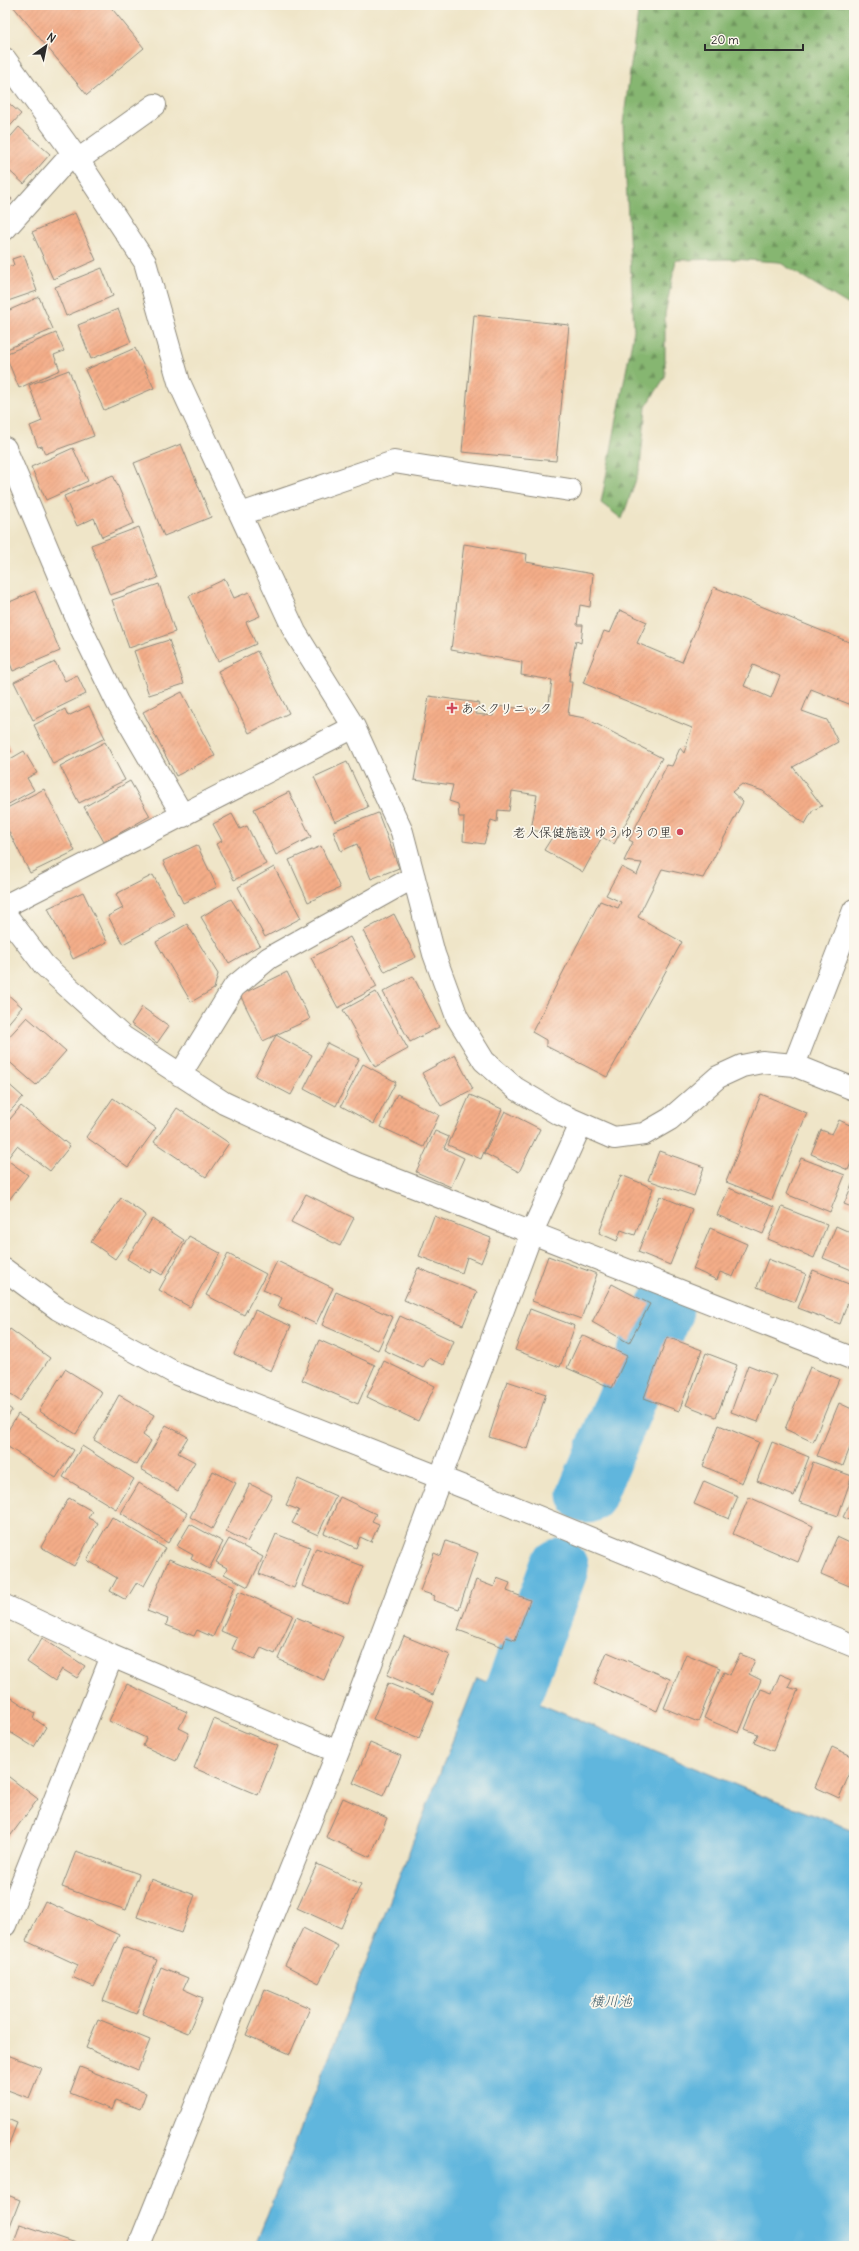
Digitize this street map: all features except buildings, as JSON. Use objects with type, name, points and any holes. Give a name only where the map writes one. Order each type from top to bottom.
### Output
[{"type":"street","points":[[5,59],[75,156],[145,262],[179,382],[295,632],[354,727],[402,832],[434,954],[457,1017],[484,1061],[515,1088],[581,1124],[614,1138],[644,1134],[670,1119],[718,1077],[742,1066],[762,1062],[794,1065],[854,1089]]},
{"type":"street","points":[[5,229],[75,156],[156,105]]},
{"type":"street","points":[[5,448],[80,626],[117,702],[183,816]]},
{"type":"street","points":[[241,514],[394,462],[570,490]]},
{"type":"street","points":[[5,906],[354,727]]},
{"type":"street","points":[[180,1075],[234,987],[251,972],[269,958],[414,877]]},
{"type":"street","points":[[794,1065],[854,910]]},
{"type":"street","points":[[5,914],[44,965],[117,1032],[224,1103],[356,1164],[854,1359]]},
{"type":"street","points":[[139,2246],[338,1752],[532,1232],[581,1124]]},
{"type":"street","points":[[5,1270],[58,1309],[177,1374],[441,1478],[854,1646]]},
{"type":"street","points":[[5,1606],[112,1656],[338,1752]]},
{"type":"street","points":[[6,1921],[112,1656]]},
{"type":"green space","points":[[639,5],[854,5],[854,308],[779,262],[732,259],[676,260],[665,314],[665,377],[646,407],[640,468],[622,519],[601,503],[634,330],[623,124]]},
{"type":"water","name":"横川池","points":[[477,1678],[765,1797],[854,1830],[854,2246],[255,2246]]},
{"type":"waterway","points":[[587,1494],[664,1310]]},
{"type":"waterway","points":[[513,1693],[559,1568]]},
{"type":"place","name":"あべクリニック","points":[[452,708]]},
{"type":"place","name":"老人保健施設 ゆうゆうの里","points":[[680,832]]}]
